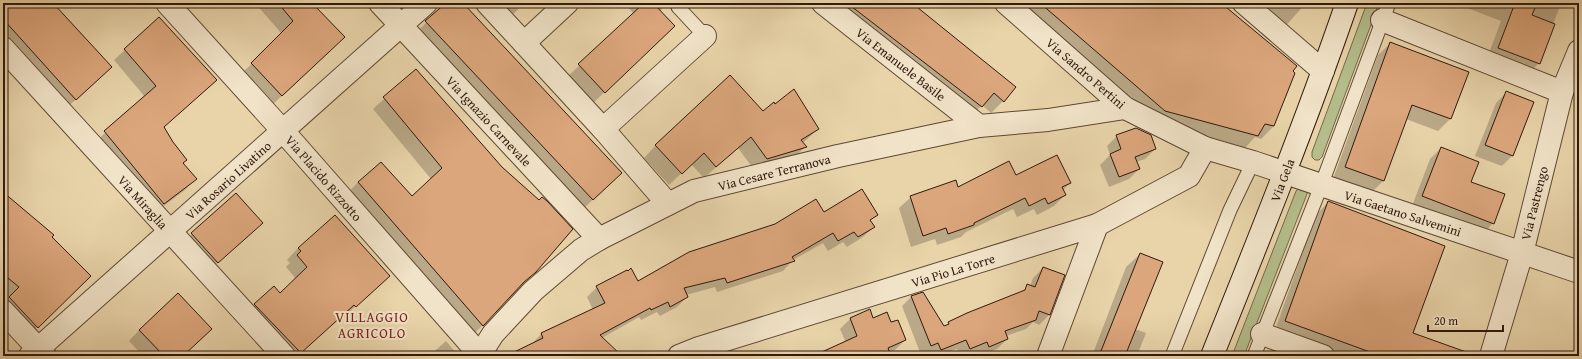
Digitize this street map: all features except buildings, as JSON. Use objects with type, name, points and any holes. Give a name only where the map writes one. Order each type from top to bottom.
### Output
[{"type":"street","name":"Via Placido Rizzotto","points":[[167,3],[283,131],[479,355]]},
{"type":"street","name":"Via Ignazio Carnevale","points":[[380,3],[599,239]]},
{"type":"street","name":"Via Rosario Livatino","points":[[38,354],[170,232],[426,3]]},
{"type":"street","points":[[487,3],[603,129],[668,204]]},
{"type":"street","points":[[524,43],[568,3]]},
{"type":"street","name":"Via Emanuele Basile","points":[[823,3],[979,126]]},
{"type":"street","name":"Via Sandro Pertini","points":[[1006,3],[1125,108],[1205,148],[1253,162],[1284,174]]},
{"type":"street","points":[[1244,3],[1323,71]]},
{"type":"street","name":"Via Gela","points":[[1212,356],[1284,174],[1347,3]]},
{"type":"street","points":[[1386,12],[1562,92]]},
{"type":"street","points":[[603,129],[705,36]]},
{"type":"street","name":"Via Miraglia","points":[[3,48],[284,356]]},
{"type":"street","name":"Via Pastrengo","points":[[1491,356],[1522,253],[1562,92],[1579,51]]},
{"type":"street","name":"Via Cesare Terranova","points":[[479,355],[493,334],[533,291],[581,250],[599,239],[694,191],[838,156],[979,126],[1048,120],[1125,108]]},
{"type":"street","name":"Via Pio La Torre","points":[[679,356],[700,348],[1097,225],[1189,176],[1205,148]]},
{"type":"street","name":"Via Gaetano Salvemini","points":[[1284,174],[1579,272]]},
{"type":"street","points":[[1048,356],[1097,225]]},
{"type":"street","points":[[3,311],[38,354]]},
{"type":"street","points":[[1262,334],[1323,356]]},
{"type":"lane","points":[[682,3],[678,7],[705,36]]},
{"type":"lane","points":[[1254,356],[1321,186],[1386,12]]},
{"type":"lane","points":[[1172,356],[1230,210],[1253,162]]},
{"type":"green space","points":[[1367,3],[1379,3],[1322,157],[1319,160],[1315,160],[1312,157],[1312,152]]},
{"type":"green space","points":[[1299,188],[1307,190],[1307,194],[1244,356],[1232,356],[1296,191]]},
{"type":"district","name":"VILLAGGIO AGRICOLO","points":[[372,326]]}]
